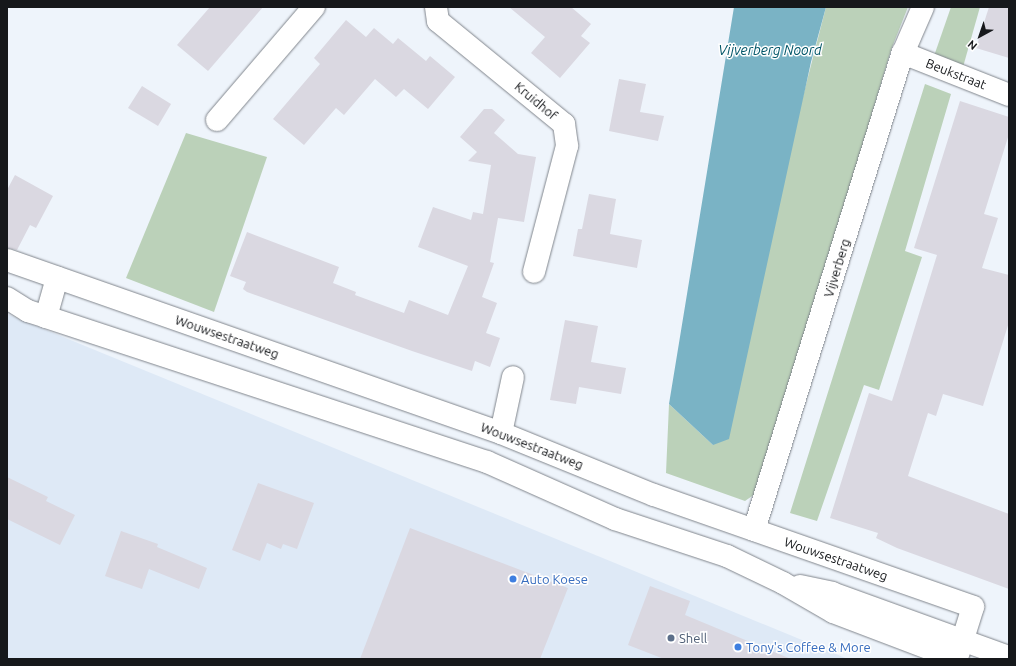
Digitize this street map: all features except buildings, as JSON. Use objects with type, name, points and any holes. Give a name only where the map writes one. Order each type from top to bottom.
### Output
[{"type":"street","points":[[218,120],[314,7]]},
{"type":"street","name":"Kruidhof","points":[[436,7],[438,21],[564,124],[567,146],[534,272]]},
{"type":"street","name":"Vijverberg","points":[[754,530],[903,53],[923,7]]},
{"type":"street","name":"Beukstraat","points":[[903,53],[1009,95]]},
{"type":"street","name":"Wouwsestraatweg","points":[[7,260],[501,433],[654,495],[974,607],[959,652]]},
{"type":"street","points":[[37,314],[57,278]]},
{"type":"street","points":[[7,298],[37,314]]},
{"type":"street","points":[[7,309],[37,314],[487,462],[615,519],[727,556],[783,583],[832,593],[959,652],[1009,658]]},
{"type":"street","points":[[501,433],[513,377]]},
{"type":"shaded area","points":[[7,314],[610,561],[848,659],[7,659]]},
{"type":"green space","points":[[826,7],[908,7],[891,50],[791,387],[755,494],[745,501],[666,473],[669,404],[713,445]]},
{"type":"green space","points":[[951,7],[980,7],[963,67],[934,56]]},
{"type":"green space","points":[[925,84],[951,94],[905,251],[922,257],[879,390],[864,385],[817,521],[790,513]]},
{"type":"green space","points":[[186,133],[267,157],[214,312],[126,278]]},
{"type":"water","name":"Vijverberg Noord","points":[[734,7],[826,7],[811,62],[729,439],[713,445],[669,404]]},
{"type":"place","name":"Auto Koese","points":[[513,579]]},
{"type":"place","name":"Shell","points":[[671,638]]},
{"type":"place","name":"Tony's Coffee & More","points":[[738,647]]}]
